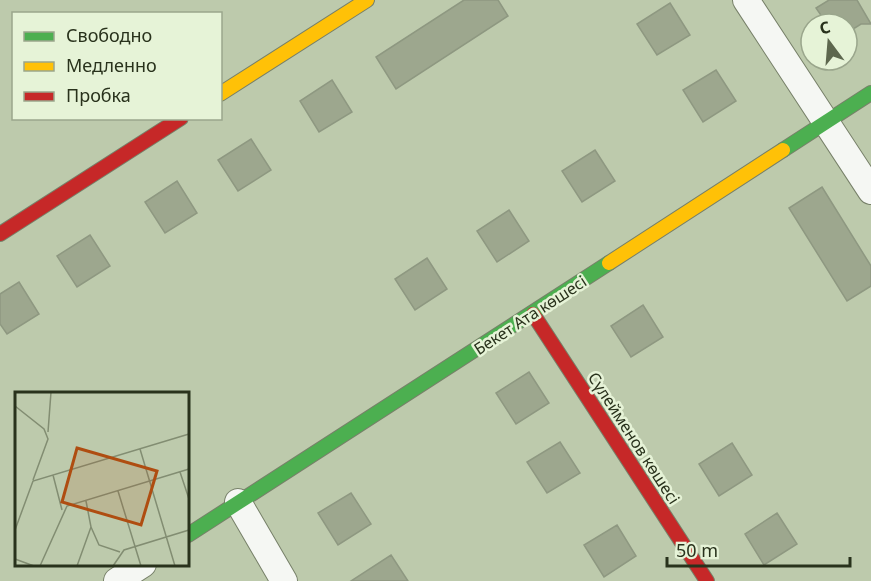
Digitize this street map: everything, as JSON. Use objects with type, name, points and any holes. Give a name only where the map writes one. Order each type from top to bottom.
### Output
[{"type":"street","points":[[222,92],[367,0]]},
{"type":"street","points":[[746,0],[871,191]]},
{"type":"street","name":"Бекет Ата көшесі","points":[[189,534],[533,314],[871,93]]},
{"type":"street","points":[[0,234],[178,120]]},
{"type":"street","name":"Сүлейменов көшесі","points":[[533,314],[707,581]]},
{"type":"street","points":[[238,502],[284,581]]},
{"type":"street","points":[[117,581],[140,566]]},
{"type":"building","points":[[464,0],[498,0],[508,16],[396,89],[376,57]]},
{"type":"building","points":[[829,0],[857,0],[871,24],[859,25],[859,12],[819,12],[816,8]]},
{"type":"building","points":[[670,3],[690,35],[657,55],[637,24]]},
{"type":"building","points":[[716,70],[736,101],[703,122],[683,90]]},
{"type":"building","points":[[332,80],[352,112],[319,132],[300,101]]},
{"type":"building","points":[[251,139],[271,170],[238,191],[218,160]]},
{"type":"building","points":[[595,150],[615,181],[582,202],[562,171]]},
{"type":"building","points":[[177,181],[197,213],[165,233],[145,202]]},
{"type":"building","points":[[822,187],[871,266],[871,286],[847,301],[789,208]]},
{"type":"building","points":[[509,210],[529,241],[497,262],[477,231]]},
{"type":"building","points":[[90,235],[110,266],[77,287],[57,256]]},
{"type":"building","points":[[427,258],[447,289],[415,310],[395,279]]},
{"type":"building","points":[[19,282],[39,314],[7,334],[0,324],[0,294]]},
{"type":"building","points":[[643,305],[663,337],[631,357],[611,326]]},
{"type":"building","points":[[529,372],[549,403],[516,424],[496,393]]},
{"type":"building","points":[[560,442],[580,473],[547,493],[527,462]]},
{"type":"building","points":[[732,443],[752,475],[719,496],[699,464]]},
{"type":"building","points":[[351,493],[371,524],[338,545],[318,513]]},
{"type":"building","points":[[777,513],[797,544],[764,565],[745,534]]},
{"type":"building","points":[[617,525],[636,556],[604,577],[584,545]]},
{"type":"building","points":[[391,555],[408,581],[351,581]]},
{"type":"traffic: fast","points":[[783,150],[871,93]]},
{"type":"traffic: fast","points":[[189,534],[609,263]]},
{"type":"traffic: slow","points":[[222,93],[367,0]]},
{"type":"traffic: slow","points":[[609,263],[783,150]]},
{"type":"traffic: jam","points":[[0,234],[178,120]]},
{"type":"traffic: jam","points":[[533,314],[707,581]]}]
